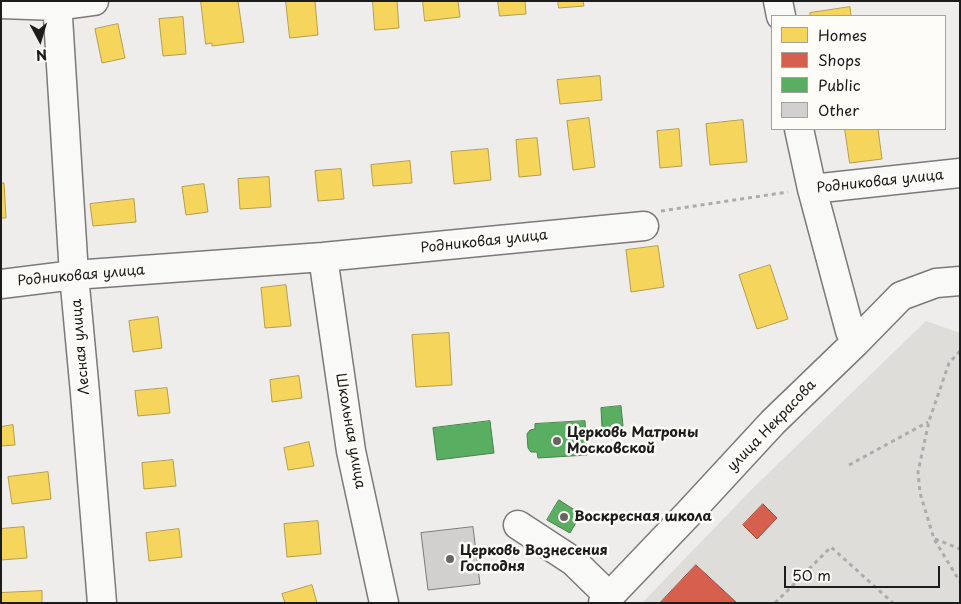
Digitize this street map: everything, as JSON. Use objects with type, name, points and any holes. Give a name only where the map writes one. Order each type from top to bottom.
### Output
[{"type":"street","points":[[1,4],[57,4],[94,1]]},
{"type":"street","points":[[778,1],[781,15]]},
{"type":"street","name":"Лесная улица","points":[[57,4],[74,275],[102,603]]},
{"type":"street","points":[[799,130],[812,189],[850,331],[856,342]]},
{"type":"street","name":"Родниковая улица","points":[[812,189],[960,173]]},
{"type":"street","name":"Родниковая улица","points":[[1,284],[74,275],[323,257],[644,226]]},
{"type":"street","name":"Школьная улица","points":[[323,257],[351,451],[384,603]]},
{"type":"street","name":"улица Некрасова","points":[[606,599],[773,422],[901,296],[936,283],[960,281]]},
{"type":"street","points":[[518,525],[573,561],[606,599]]},
{"type":"path","name":"Родниковая улица","points":[[644,226],[658,211],[812,189]]},
{"type":"path","points":[[960,352],[950,363],[928,421],[918,472],[920,493],[934,539],[960,582]]},
{"type":"path","points":[[849,465],[928,421]]},
{"type":"path","points":[[934,539],[960,549]]},
{"type":"path","points":[[774,603],[831,546],[893,603]]},
{"type":"shaded area","points":[[926,321],[960,333],[960,603],[642,603],[754,487]]},
{"type":"building: Homes","points":[[201,1],[238,1],[244,42],[212,46],[212,43],[206,44]]},
{"type":"building: Homes","points":[[286,1],[315,1],[318,35],[290,38]]},
{"type":"building: Homes","points":[[373,1],[397,1],[399,28],[375,30]]},
{"type":"building: Homes","points":[[423,1],[458,1],[460,17],[425,21]]},
{"type":"building: Homes","points":[[498,1],[525,1],[526,14],[500,16]]},
{"type":"building: Homes","points":[[558,1],[583,1],[584,6],[559,8]]},
{"type":"building: Homes","points":[[850,7],[851,15],[810,15],[810,13]]},
{"type":"building: Homes","points":[[183,17],[186,54],[163,56],[159,19]]},
{"type":"building: Homes","points":[[118,24],[125,58],[102,63],[95,29]]},
{"type":"building: Homes","points":[[600,76],[602,100],[560,104],[557,80]]},
{"type":"building: Homes","points":[[589,118],[595,167],[573,170],[567,121]]},
{"type":"building: Homes","points":[[743,120],[747,162],[710,165],[706,124]]},
{"type":"building: Homes","points":[[679,129],[682,166],[660,168],[657,131]]},
{"type":"building: Homes","points":[[845,130],[878,130],[882,159],[850,163]]},
{"type":"building: Homes","points":[[537,138],[541,175],[519,177],[516,140]]},
{"type":"building: Homes","points":[[488,149],[491,180],[454,184],[451,152]]},
{"type":"building: Homes","points":[[410,161],[412,183],[373,186],[371,165]]},
{"type":"building: Homes","points":[[341,169],[344,199],[318,201],[315,171]]},
{"type":"building: Homes","points":[[269,177],[271,207],[240,209],[238,179]]},
{"type":"building: Homes","points":[[1,183],[4,183],[6,218],[1,218]]},
{"type":"building: Homes","points":[[204,184],[208,212],[186,215],[182,187]]},
{"type":"building: Homes","points":[[134,199],[136,222],[93,226],[90,204]]},
{"type":"building: Homes","points":[[658,246],[664,287],[631,292],[626,250]]},
{"type":"building: Homes","points":[[770,265],[788,319],[757,329],[739,275]]},
{"type":"building: Homes","points":[[286,285],[291,326],[265,328],[261,288]]},
{"type":"building: Homes","points":[[158,317],[162,348],[133,352],[129,321]]},
{"type":"building: Homes","points":[[449,333],[452,385],[416,387],[412,335]]},
{"type":"building: Homes","points":[[299,376],[302,398],[272,402],[270,380]]},
{"type":"building: Homes","points":[[167,388],[170,413],[138,416],[135,391]]},
{"type":"building: Homes","points":[[13,425],[15,445],[1,446],[1,427]]},
{"type":"building: Homes","points":[[309,442],[314,466],[288,470],[284,448]]},
{"type":"building: Homes","points":[[173,460],[176,486],[144,489],[142,463]]},
{"type":"building: Homes","points":[[48,472],[51,499],[12,504],[8,477]]},
{"type":"building: Homes","points":[[318,521],[321,554],[287,557],[284,524]]},
{"type":"building: Homes","points":[[24,527],[27,558],[1,560],[1,529]]},
{"type":"building: Homes","points":[[179,529],[182,557],[149,561],[146,533]]},
{"type":"building: Homes","points":[[312,585],[317,603],[285,603],[282,594]]},
{"type":"building: Homes","points":[[42,591],[42,603],[1,603],[1,593]]},
{"type":"building: Shops","points":[[763,504],[777,518],[757,539],[743,525]]},
{"type":"building: Shops","points":[[696,565],[737,603],[660,603]]},
{"type":"building: Public","points":[[621,406],[623,426],[602,428],[601,408]]},
{"type":"building: Public","points":[[490,421],[494,453],[437,460],[433,428]]},
{"type":"building: Public","name":"Церковь Матроны Московской","points":[[585,421],[587,455],[538,458],[537,452],[531,452],[528,448],[527,434],[530,430],[535,429],[535,424]]},
{"type":"building: Public","name":"Воскресная школа","points":[[559,500],[581,514],[570,533],[547,520]]},
{"type":"building: Other","name":"Церковь Вознесения Господня","points":[[473,527],[480,584],[428,590],[421,533]]},
{"type":"place","name":"Церковь Матроны Московской","points":[[557,441]]},
{"type":"place","name":"Воскресная школа","points":[[564,517]]},
{"type":"place","name":"Церковь Вознесения Господня","points":[[450,559]]}]
